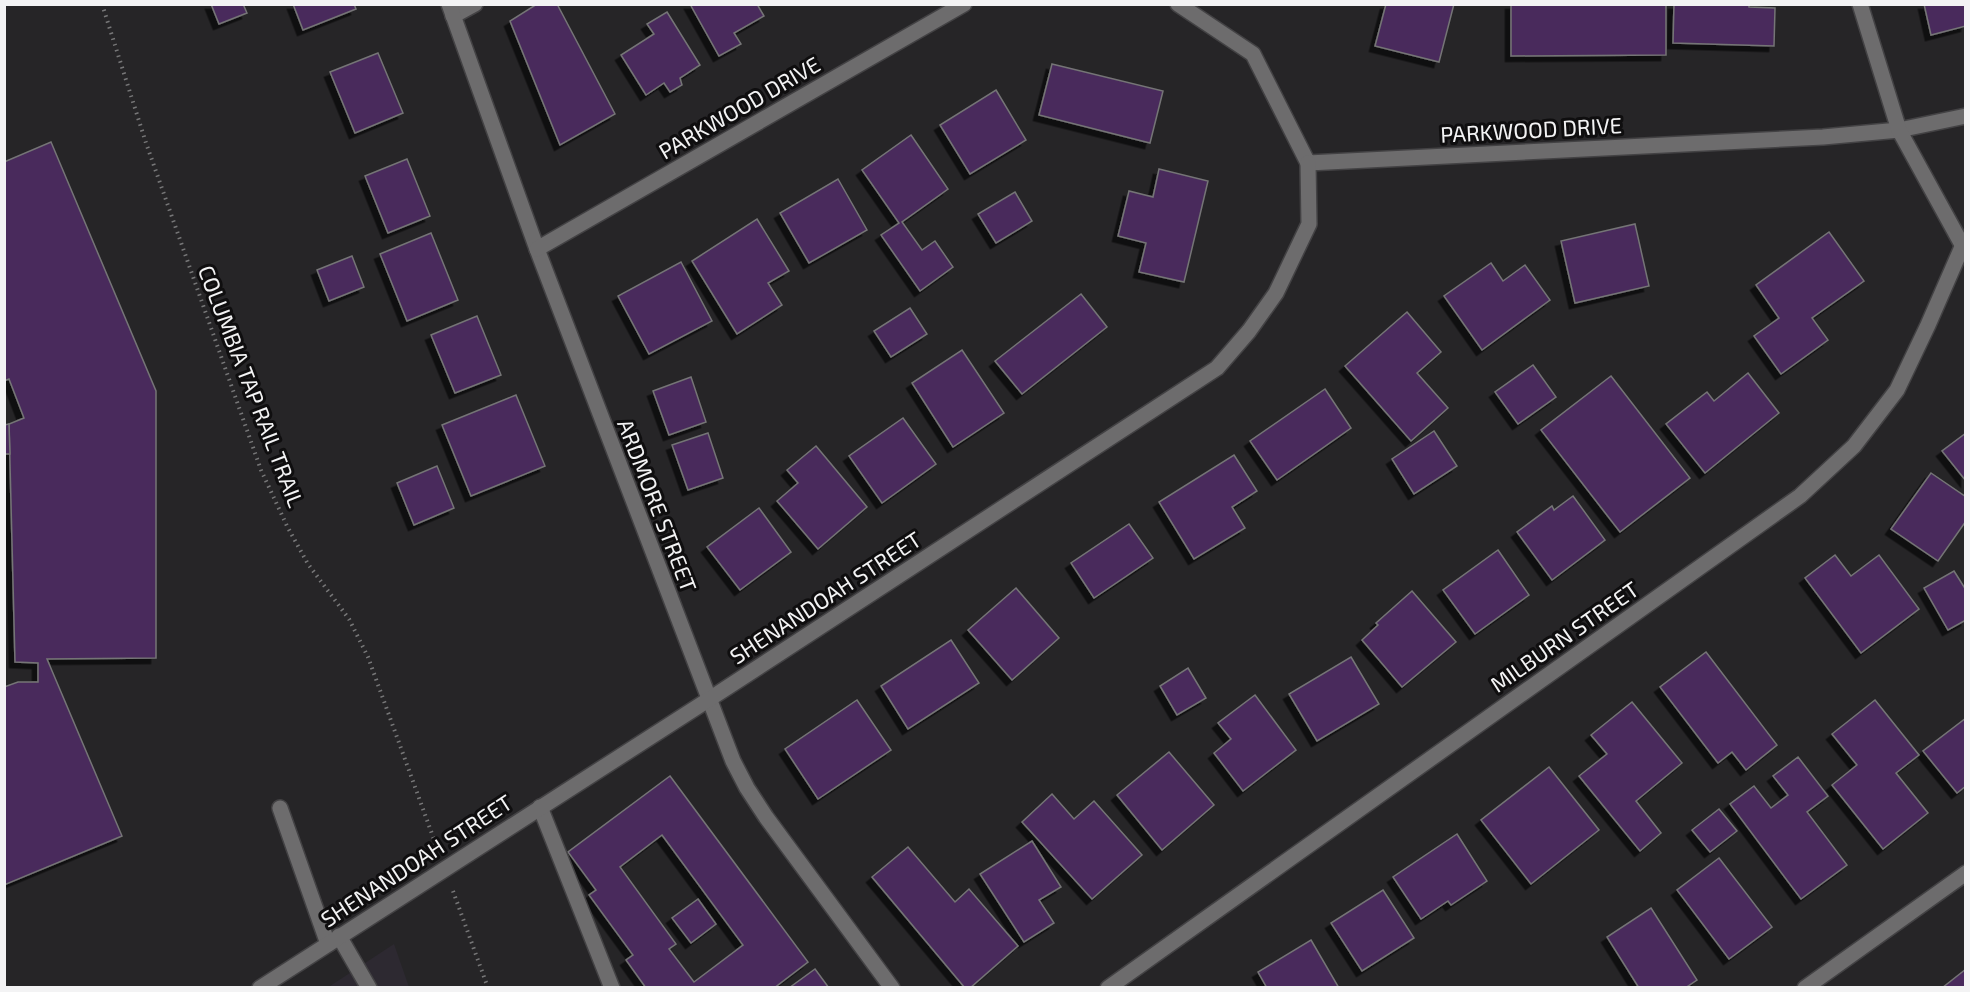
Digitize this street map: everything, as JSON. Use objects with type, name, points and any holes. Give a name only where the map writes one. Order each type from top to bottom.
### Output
[{"type":"street","points":[[451,10],[475,4]]},
{"type":"street","name":"PARKWOOD DRIVE","points":[[537,249],[964,4]]},
{"type":"street","points":[[1178,4],[1252,54],[1308,163]]},
{"type":"street","points":[[1860,4],[1899,130],[1964,250]]},
{"type":"street","name":"ARDMORE STREET","points":[[451,10],[537,249],[732,761],[747,788],[892,987]]},
{"type":"street","name":"PARKWOOD DRIVE","points":[[1308,163],[1799,138],[1899,130],[1965,116]]},
{"type":"street","name":"SHENANDOAH STREET","points":[[260,987],[708,700],[1217,368],[1250,331],[1276,293],[1309,224],[1308,163]]},
{"type":"street","name":"MILBURN STREET","points":[[1108,987],[1800,496],[1854,446],[1897,390],[1964,250]]},
{"type":"street","points":[[540,807],[612,987]]},
{"type":"street","points":[[280,808],[334,940],[369,987]]},
{"type":"street","points":[[1805,987],[1965,873]]},
{"type":"path","name":"COLUMBIA TAP RAIL TRAIL","points":[[102,4],[146,143],[261,470],[308,564],[349,620],[368,657],[430,831]]},
{"type":"path","points":[[457,902],[488,987]]},
{"type":"shaded area","points":[[394,944],[409,987],[327,988]]},
{"type":"building","points":[[211,4],[243,4],[247,13],[219,24]]},
{"type":"building","points":[[293,4],[354,4],[356,9],[303,30]]},
{"type":"building","points":[[537,4],[557,4],[615,114],[560,145],[510,21]]},
{"type":"building","points":[[690,4],[757,4],[764,16],[734,33],[741,44],[719,56]]},
{"type":"building","points":[[1386,4],[1454,4],[1439,62],[1375,46]]},
{"type":"building","points":[[1511,4],[1666,4],[1666,55],[1511,56]]},
{"type":"building","points":[[1674,4],[1749,4],[1749,7],[1775,8],[1774,46],[1673,43]]},
{"type":"building","points":[[1924,4],[1966,4],[1966,26],[1931,35]]},
{"type":"building","points":[[667,12],[700,65],[680,78],[682,85],[670,92],[664,83],[646,95],[621,55],[654,34],[647,24]]},
{"type":"building","points":[[378,53],[403,113],[355,133],[330,72]]},
{"type":"building","points":[[1052,64],[1163,91],[1150,143],[1039,115]]},
{"type":"building","points":[[996,90],[1026,140],[970,174],[940,125]]},
{"type":"building","points":[[911,135],[948,189],[902,222],[922,250],[935,241],[953,267],[920,291],[881,235],[899,223],[862,170]]},
{"type":"building","points":[[51,142],[156,391],[156,658],[47,659],[122,836],[4,885],[4,687],[18,682],[38,682],[38,663],[15,662],[9,424],[24,418],[9,379],[4,381],[4,162]]},
{"type":"building","points":[[407,159],[430,216],[388,233],[365,176]]},
{"type":"building","points":[[1159,169],[1208,181],[1184,282],[1139,272],[1146,243],[1118,236],[1129,191],[1153,197]]},
{"type":"building","points":[[838,179],[867,230],[809,263],[780,213]]},
{"type":"building","points":[[1015,192],[1032,221],[996,243],[978,214]]},
{"type":"building","points":[[757,219],[789,271],[768,283],[782,305],[737,334],[692,261]]},
{"type":"building","points":[[1635,224],[1649,286],[1575,303],[1561,241]]},
{"type":"building","points":[[1829,232],[1864,281],[1812,318],[1828,340],[1781,374],[1754,336],[1779,318],[1756,285]]},
{"type":"building","points":[[431,233],[458,300],[407,321],[380,254]]},
{"type":"building","points":[[352,256],[364,287],[329,301],[317,270]]},
{"type":"building","points":[[681,262],[712,321],[649,354],[618,296]]},
{"type":"building","points":[[1491,263],[1503,281],[1525,265],[1550,300],[1482,350],[1444,296]]},
{"type":"building","points":[[1081,294],[1107,327],[1022,394],[995,361]]},
{"type":"building","points":[[910,308],[927,334],[891,357],[874,331]]},
{"type":"building","points":[[1407,312],[1441,352],[1417,373],[1448,408],[1411,441],[1345,366]]},
{"type":"building","points":[[477,316],[501,375],[455,393],[431,335]]},
{"type":"building","points":[[962,350],[1004,413],[953,447],[912,383]]},
{"type":"building","points":[[1533,365],[1556,397],[1518,424],[1495,392]]},
{"type":"building","points":[[1748,373],[1779,413],[1705,473],[1666,424],[1707,392],[1714,401]]},
{"type":"building","points":[[1611,376],[1690,478],[1620,532],[1541,430]]},
{"type":"building","points":[[691,377],[706,422],[669,435],[653,391]]},
{"type":"building","points":[[1325,389],[1351,428],[1277,480],[1250,441]]},
{"type":"building","points":[[516,395],[545,466],[471,496],[442,425]]},
{"type":"building","points":[[903,418],[936,464],[882,503],[849,456]]},
{"type":"building","points":[[9,424],[10,454],[4,454],[4,425]]},
{"type":"building","points":[[1434,431],[1457,466],[1414,494],[1392,459]]},
{"type":"building","points":[[708,433],[723,478],[688,490],[672,445]]},
{"type":"building","points":[[1966,433],[1966,481],[1942,451]]},
{"type":"building","points":[[816,446],[867,507],[818,549],[777,501],[798,483],[787,470]]},
{"type":"building","points":[[1234,455],[1257,491],[1232,507],[1245,528],[1194,559],[1159,502]]},
{"type":"building","points":[[437,466],[454,508],[414,525],[397,483]]},
{"type":"building","points":[[1931,473],[1966,497],[1966,521],[1938,561],[1891,529]]},
{"type":"building","points":[[1573,496],[1605,540],[1552,580],[1517,532],[1552,506],[1554,510]]},
{"type":"building","points":[[759,508],[791,552],[740,590],[707,547]]},
{"type":"building","points":[[1129,524],[1153,558],[1094,598],[1071,563]]},
{"type":"building","points":[[1498,550],[1529,595],[1475,634],[1443,590]]},
{"type":"building","points":[[1835,555],[1851,576],[1879,555],[1919,609],[1861,653],[1805,578]]},
{"type":"building","points":[[1954,571],[1966,590],[1966,620],[1948,630],[1924,588]]},
{"type":"building","points":[[1016,588],[1059,638],[1012,680],[968,630]]},
{"type":"building","points":[[1412,591],[1456,642],[1402,687],[1362,640],[1378,625],[1376,623]]},
{"type":"building","points":[[951,640],[979,683],[908,729],[881,686]]},
{"type":"building","points":[[1706,652],[1777,745],[1746,770],[1732,752],[1718,763],[1660,687]]},
{"type":"building","points":[[1351,657],[1379,704],[1317,741],[1289,694]]},
{"type":"building","points":[[1188,668],[1206,698],[1177,715],[1160,686]]},
{"type":"building","points":[[1255,695],[1296,750],[1243,791],[1214,753],[1231,739],[1218,723]]},
{"type":"building","points":[[857,700],[891,750],[818,799],[785,749]]},
{"type":"building","points":[[1875,700],[1919,755],[1896,773],[1928,813],[1883,849],[1832,785],[1857,765],[1832,734]]},
{"type":"building","points":[[1632,702],[1682,763],[1636,801],[1661,833],[1640,851],[1579,776],[1607,754],[1591,735]]},
{"type":"building","points":[[1966,718],[1966,786],[1957,793],[1923,751]]},
{"type":"building","points":[[1169,752],[1214,805],[1162,850],[1117,795]]},
{"type":"building","points":[[1798,757],[1828,796],[1807,812],[1847,865],[1801,899],[1730,804],[1754,786],[1771,808],[1788,795],[1773,776]]},
{"type":"building","points":[[1549,767],[1599,830],[1531,884],[1481,820]]},
{"type":"building","points":[[670,776],[808,962],[774,988],[646,988],[626,960],[633,955],[589,895],[596,890],[568,852]],"holes":[[[662,835],[743,945],[694,982],[669,949],[676,944],[620,867]]]},
{"type":"building","points":[[1052,794],[1074,819],[1094,801],[1142,855],[1092,899],[1022,822]]},
{"type":"building","points":[[1719,809],[1737,831],[1710,852],[1692,830]]},
{"type":"building","points":[[1457,834],[1487,881],[1451,905],[1448,901],[1421,919],[1393,877]]},
{"type":"building","points":[[1032,841],[1061,887],[1039,900],[1054,923],[1024,942],[980,874]]},
{"type":"building","points":[[908,847],[955,902],[969,889],[1018,946],[970,988],[965,988],[872,877]]},
{"type":"building","points":[[1719,858],[1772,927],[1729,959],[1677,890]]},
{"type":"building","points":[[1383,890],[1414,938],[1362,971],[1331,923]]},
{"type":"building","points":[[698,899],[716,924],[691,943],[672,918]]},
{"type":"building","points":[[1651,908],[1697,980],[1685,988],[1639,988],[1607,937]]},
{"type":"building","points":[[1311,940],[1339,988],[1267,988],[1258,972]]},
{"type":"building","points":[[815,969],[829,988],[789,988]]},
{"type":"building","points":[[1966,969],[1966,988],[1942,988]]}]
